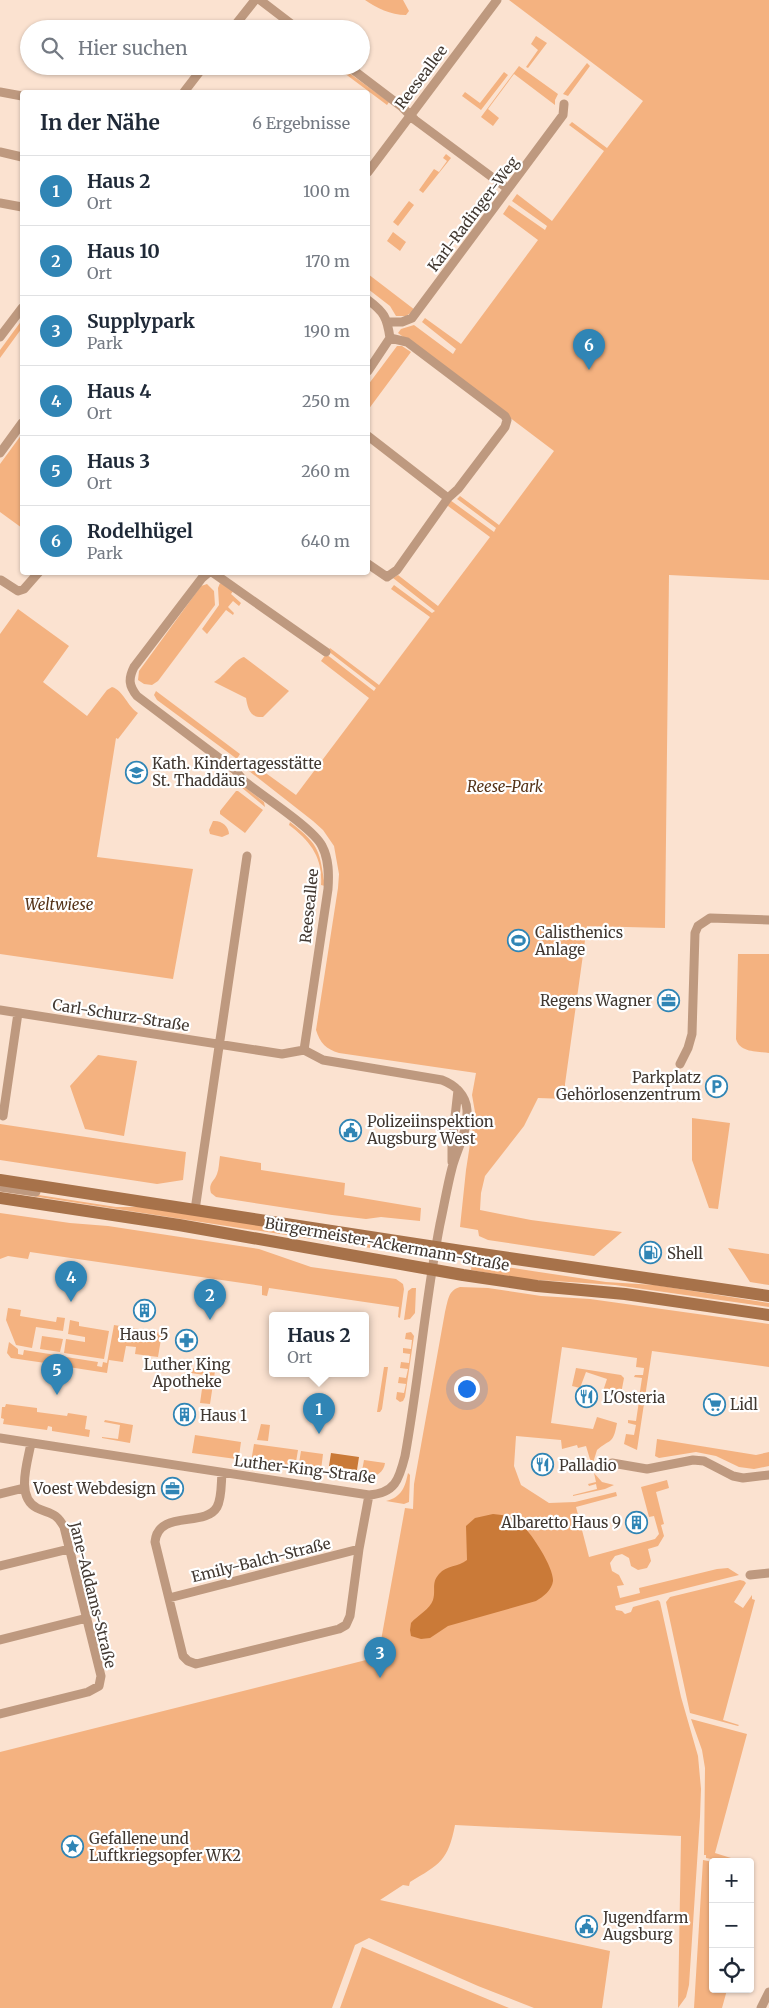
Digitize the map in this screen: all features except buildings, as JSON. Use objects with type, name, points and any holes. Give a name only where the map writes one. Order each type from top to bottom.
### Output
[{"type":"main road","name":"Bürgermeister-Ackermann-Straße","points":[[0,1180],[769,1296]]},
{"type":"main road","name":"Bürgermeister-Ackermann-Straße","points":[[0,1198],[188,1226],[432,1270],[537,1286],[625,1294],[769,1315]]},
{"type":"street","points":[[239,20],[255,0]]},
{"type":"street","points":[[260,0],[286,20]]},
{"type":"street","name":"Reeseallee","points":[[370,169],[496,0]]},
{"type":"street","points":[[186,90],[197,75]]},
{"type":"street","points":[[360,75],[410,114],[415,120],[508,189]]},
{"type":"street","points":[[0,92],[20,96]]},
{"type":"street","name":"Karl-Radinger-Weg","points":[[388,322],[402,322],[412,318],[563,115],[565,112],[564,104]]},
{"type":"street","points":[[0,152],[20,157]]},
{"type":"street","points":[[0,203],[20,207]]},
{"type":"street","points":[[370,301],[379,308],[388,322],[390,338],[370,367]]},
{"type":"street","points":[[2,332],[20,310]]},
{"type":"street","points":[[370,565],[387,577],[397,570],[448,498],[458,490],[507,424],[505,416],[407,342],[390,338]]},
{"type":"street","points":[[0,453],[20,426]]},
{"type":"street","points":[[370,438],[448,498]]},
{"type":"street","points":[[1,580],[18,591],[24,589],[36,575]]},
{"type":"street","name":"Reeseallee","points":[[206,575],[202,578],[134,668],[130,675],[130,686],[137,696],[235,770],[244,781],[312,834],[322,846],[328,867],[328,889],[304,1050]]},
{"type":"street","points":[[215,575],[326,652]]},
{"type":"street","points":[[195,1210],[247,856]]},
{"type":"street","points":[[680,1064],[692,1034],[695,933],[698,926],[710,918],[769,920]]},
{"type":"street","name":"Carl-Schurz-Straße","points":[[0,1010],[282,1054],[304,1050]]},
{"type":"street","points":[[2,1116],[18,1013]]},
{"type":"street","points":[[304,1050],[323,1060],[442,1080],[452,1084],[458,1090],[452,1144],[452,1167],[436,1247]]},
{"type":"street","points":[[0,1187],[46,1193],[55,1188]]},
{"type":"street","name":"Luther-King-Straße","points":[[0,1438],[369,1495],[380,1494],[390,1489],[397,1482],[401,1473],[412,1414],[436,1247]]},
{"type":"street","points":[[0,1494],[24,1488],[31,1443]]},
{"type":"street","points":[[612,1463],[647,1469],[698,1460],[704,1461],[733,1476],[743,1478],[769,1475]]},
{"type":"street","points":[[222,1472],[219,1502],[216,1509],[208,1514],[161,1526],[156,1533],[155,1542],[183,1656],[188,1661],[196,1664],[339,1630],[346,1625],[350,1616],[359,1549],[369,1495]]},
{"type":"street","name":"Jane-Addams-Straße","points":[[0,1714],[88,1692],[99,1686],[101,1676],[64,1527],[59,1517],[31,1504],[27,1500],[24,1488]]},
{"type":"street","points":[[0,1566],[70,1549]]},
{"type":"street","name":"Emily-Balch-Straße","points":[[169,1598],[359,1549]]},
{"type":"street","points":[[750,1575],[769,1572]]},
{"type":"street","points":[[0,1640],[87,1618]]},
{"type":"street","points":[[761,2008],[769,1992]]},
{"type":"green space","points":[[365,0],[403,0],[409,11],[406,15],[395,14]]},
{"type":"green space","name":"Reese-Park","points":[[509,0],[769,0],[769,580],[669,575],[665,928],[587,926],[565,1084],[565,1099],[538,1098],[524,1126],[485,1176],[481,1193],[480,1210],[531,1220],[622,1232],[594,1256],[488,1240],[479,1236],[478,1230],[460,1227],[475,1112],[472,1095],[476,1073],[339,1053],[330,1050],[319,1039],[316,1030],[338,888],[339,874],[334,846],[323,830],[313,821],[244,767],[249,761],[296,795],[369,698],[321,661],[326,654],[374,691],[376,688],[328,651],[330,648],[379,685],[430,617],[391,589],[394,585],[432,613],[435,611],[393,578],[398,575],[438,606],[490,537],[448,506],[450,500],[494,532],[496,528],[457,499],[460,496],[499,525],[554,451],[398,333],[401,329],[414,325],[453,354],[456,349],[422,322],[425,318],[461,344],[538,240],[503,214],[509,205],[545,230],[547,226],[512,201],[517,194],[552,221],[604,151],[569,125],[572,122],[607,148],[643,101]]},
{"type":"green space","points":[[536,36],[547,43],[528,68],[526,67],[538,50],[531,44]]},
{"type":"green space","points":[[587,63],[590,66],[568,96],[563,94]]},
{"type":"green space","points":[[519,66],[558,94],[555,105],[514,74],[488,109],[499,118],[493,126],[481,117]]},
{"type":"green space","points":[[504,72],[508,75],[481,110],[462,96],[465,92],[480,103]]},
{"type":"green space","points":[[347,75],[352,75],[389,102],[387,105],[370,92],[370,90],[367,90]]},
{"type":"green space","points":[[446,154],[451,158],[423,193],[419,190],[434,169],[439,172],[447,161],[443,158]]},
{"type":"green space","points":[[409,201],[414,205],[398,226],[393,222]]},
{"type":"green space","points":[[393,232],[406,242],[400,251],[387,241]]},
{"type":"green space","points":[[370,276],[415,310],[406,316],[396,316],[390,306],[370,291]]},
{"type":"green space","points":[[20,323],[20,331],[0,358],[0,350]]},
{"type":"green space","points":[[397,346],[402,346],[411,352],[370,407],[370,382]]},
{"type":"green space","points":[[20,437],[20,527],[0,512],[0,464]]},
{"type":"green space","points":[[220,583],[234,590],[231,594],[241,603],[239,606],[233,601],[228,607],[234,613],[233,615],[226,610],[207,634],[202,629],[219,605],[218,588]]},
{"type":"green space","points":[[207,584],[214,591],[215,605],[158,681],[152,685],[144,684],[138,680],[139,671],[201,586]]},
{"type":"green space","name":"Weltwiese","points":[[18,609],[69,646],[43,682],[87,716],[107,690],[112,687],[120,692],[138,713],[118,739],[116,738],[97,857],[193,869],[173,979],[0,954],[0,634]]},
{"type":"green space","points":[[244,657],[289,691],[263,717],[252,714],[246,698],[214,682]]},
{"type":"green space","points":[[156,691],[240,754],[237,759],[157,700],[154,695]]},
{"type":"green space","points":[[222,771],[226,771],[264,802],[265,807]]},
{"type":"green space","points":[[236,791],[263,810],[245,833],[220,814],[220,811]]},
{"type":"green space","points":[[213,821],[219,821],[224,824],[228,828],[229,834],[222,837],[210,834],[209,830]]},
{"type":"green space","points":[[290,822],[308,837],[317,850],[325,886],[321,885],[320,866],[314,850],[289,825]]},
{"type":"green space","points":[[738,954],[769,954],[769,1053],[745,1049],[738,1044],[736,1039]]},
{"type":"green space","points":[[98,1055],[137,1061],[124,1136],[85,1129],[70,1086]]},
{"type":"green space","points":[[692,1118],[730,1123],[718,1209],[709,1208],[692,1160]]},
{"type":"green space","points":[[0,1124],[186,1152],[183,1180],[157,1184],[0,1160]]},
{"type":"green space","points":[[220,1156],[261,1163],[261,1170],[345,1183],[344,1195],[421,1208],[420,1221],[381,1217],[366,1219],[332,1215],[216,1197],[211,1193],[210,1187],[218,1172]]},
{"type":"green space","points":[[0,1189],[116,1207],[142,1207],[404,1247],[403,1253],[0,1191]]},
{"type":"green space","points":[[0,1213],[70,1223],[108,1226],[259,1249],[311,1267],[396,1279],[403,1284],[404,1289],[400,1318],[398,1317],[399,1307],[269,1288],[267,1296],[262,1295],[262,1286],[30,1252],[28,1259],[8,1256],[0,1259]]},
{"type":"green space","points":[[728,1248],[769,1254],[769,1285],[750,1282]]},
{"type":"green space","points":[[472,1262],[606,1282],[655,1285],[769,1303],[769,1307],[615,1285],[523,1279],[471,1270]]},
{"type":"green space","points":[[460,1287],[488,1288],[541,1296],[590,1299],[769,1324],[769,1367],[652,1351],[637,1450],[624,1444],[626,1434],[634,1435],[636,1425],[628,1423],[628,1420],[636,1421],[639,1401],[631,1400],[631,1398],[639,1398],[642,1378],[634,1377],[635,1375],[643,1375],[644,1368],[636,1367],[637,1358],[562,1347],[551,1423],[593,1429],[597,1417],[617,1423],[613,1438],[597,1450],[592,1466],[586,1446],[578,1448],[577,1445],[562,1449],[561,1440],[516,1436],[514,1466],[521,1485],[549,1503],[575,1502],[616,1492],[617,1496],[576,1507],[589,1557],[655,1539],[659,1534],[654,1516],[649,1517],[641,1487],[667,1480],[669,1488],[656,1492],[664,1524],[661,1525],[664,1536],[658,1546],[648,1549],[651,1561],[647,1568],[638,1570],[631,1566],[629,1558],[622,1554],[615,1556],[610,1563],[612,1571],[619,1575],[624,1585],[617,1586],[620,1598],[640,1593],[639,1588],[717,1569],[728,1568],[739,1575],[615,1606],[616,1610],[622,1611],[625,1614],[631,1612],[633,1607],[658,1600],[660,1602],[681,1697],[698,1756],[701,1789],[700,1817],[689,1985],[686,1997],[678,2008],[681,1836],[455,1825],[446,1854],[436,1866],[410,1882],[409,1886],[403,1885],[380,1900],[610,1951],[602,2008],[534,2008],[478,1986],[369,1938],[355,1945],[332,2008],[0,2008],[0,1752],[378,1657],[405,1508],[413,1509],[414,1484],[445,1312],[451,1293]]},
{"type":"green space","points":[[416,1288],[415,1313],[410,1319],[404,1320],[408,1291]]},
{"type":"green space","points":[[8,1308],[21,1310],[20,1316],[56,1322],[57,1317],[65,1318],[63,1331],[36,1327],[32,1348],[16,1345],[6,1320]]},
{"type":"green space","points":[[70,1320],[79,1322],[79,1326],[109,1331],[104,1359],[64,1353],[66,1339],[85,1342],[85,1337],[68,1334]]},
{"type":"green space","points":[[114,1325],[162,1333],[158,1357],[135,1354],[136,1347],[126,1346],[123,1362],[109,1360],[107,1373],[62,1366],[62,1361],[66,1361],[66,1357],[98,1362],[97,1366],[102,1367],[103,1362],[107,1363]]},
{"type":"green space","points":[[411,1332],[414,1336],[405,1397],[400,1402],[396,1399],[397,1392],[404,1393],[406,1384],[398,1383],[399,1377],[406,1378],[408,1369],[400,1368],[401,1362],[409,1363],[410,1354],[403,1353],[403,1348],[411,1349],[412,1340],[405,1339],[406,1333]]},
{"type":"green space","points":[[42,1336],[63,1339],[60,1352],[40,1349]]},
{"type":"green space","points":[[9,1342],[18,1349],[18,1354],[23,1355],[24,1350],[56,1355],[59,1365],[11,1358],[7,1353]]},
{"type":"green space","points":[[384,1367],[388,1367],[382,1409],[380,1412],[377,1412]]},
{"type":"green space","points":[[192,1368],[215,1371],[210,1404],[200,1403],[204,1375],[191,1373]]},
{"type":"green space","points":[[576,1368],[621,1375],[624,1378],[621,1394],[603,1391],[607,1379],[586,1372],[580,1388],[572,1386]]},
{"type":"green space","points":[[6,1404],[37,1408],[37,1412],[67,1416],[68,1413],[87,1416],[85,1429],[90,1430],[89,1437],[52,1431],[52,1427],[48,1426],[47,1430],[3,1424],[4,1419],[1,1418],[2,1407],[5,1407]]},
{"type":"green space","points":[[105,1420],[133,1425],[130,1443],[102,1438],[118,1439],[120,1425],[104,1422]]},
{"type":"green space","points":[[261,1424],[270,1425],[268,1441],[257,1440]]},
{"type":"green space","points":[[195,1435],[241,1442],[239,1456],[236,1459],[192,1453]]},
{"type":"green space","points":[[657,1439],[756,1455],[769,1452],[769,1466],[754,1469],[739,1467],[716,1456],[696,1452],[659,1458],[655,1456]]},
{"type":"green space","points":[[254,1444],[298,1450],[295,1468],[251,1462]]},
{"type":"green space","points":[[301,1451],[323,1454],[321,1470],[361,1476],[364,1460],[385,1463],[379,1474],[367,1478],[298,1469]]},
{"type":"green space","points":[[408,1473],[410,1475],[409,1502],[404,1504],[386,1501],[396,1497],[402,1491]]},
{"type":"green space","points":[[594,1473],[602,1482],[614,1485],[605,1489],[573,1496],[597,1489],[596,1484],[589,1486],[588,1484],[596,1482]]},
{"type":"green space","points":[[740,1580],[746,1583],[734,1602],[743,1608],[752,1595],[752,1599],[755,1600],[723,1720],[738,1726],[690,1713],[666,1602],[670,1597]]},
{"type":"green space","points":[[691,1719],[747,1734],[715,1853],[731,1858],[709,1858],[704,1855],[705,1768],[702,1750]]},
{"type":"green space","points":[[703,1860],[709,1861],[709,1993],[726,1993],[722,2008],[694,2008]]},
{"type":"green space","points":[[362,1947],[509,2008],[340,2008]]},
{"type":"shaded area","points":[[331,1453],[359,1457],[357,1470],[329,1466]]},
{"type":"shaded area","points":[[493,1514],[515,1519],[523,1525],[550,1567],[553,1581],[549,1590],[536,1601],[448,1626],[430,1638],[421,1639],[411,1636],[411,1623],[433,1600],[434,1584],[439,1574],[445,1569],[467,1560],[466,1526],[475,1518]]},
{"type":"place","name":"Rodelhügel","points":[[589,370]]},
{"type":"place","name":"Kath. Kindertagesstätte St. Thaddäus","points":[[136,772]]},
{"type":"place","name":"Calisthenics Anlage","points":[[519,941]]},
{"type":"place","name":"Regens Wagner","points":[[668,1000]]},
{"type":"place","name":"Parkplatz Gehörlosenzentrum","points":[[717,1086]]},
{"type":"place","name":"Polizeiinspektion Augsburg West","points":[[351,1130]]},
{"type":"place","name":"Shell","points":[[651,1253]]},
{"type":"place","name":"Haus 4","points":[[71,1302]]},
{"type":"place","name":"Haus 5","points":[[144,1311]]},
{"type":"place","name":"Haus 10","points":[[210,1320]]},
{"type":"place","name":"Luther King Apotheke","points":[[187,1341]]},
{"type":"place","name":"Haus 3","points":[[57,1395]]},
{"type":"place","name":"L'Osteria","points":[[587,1397]]},
{"type":"place","name":"Lidl","points":[[714,1404]]},
{"type":"place","name":"Haus 1","points":[[184,1415]]},
{"type":"place","name":"Haus 2","points":[[319,1434]]},
{"type":"place","name":"Palladio","points":[[543,1465]]},
{"type":"place","name":"Voest Webdesign","points":[[172,1488]]},
{"type":"place","name":"Albaretto Haus 9","points":[[637,1522]]},
{"type":"place","name":"Supplypark","points":[[380,1678]]},
{"type":"place","name":"Gefallene und Luftkriegsopfer WK2","points":[[73,1847]]},
{"type":"place","name":"Jugendfarm Augsburg","points":[[587,1926]]}]
